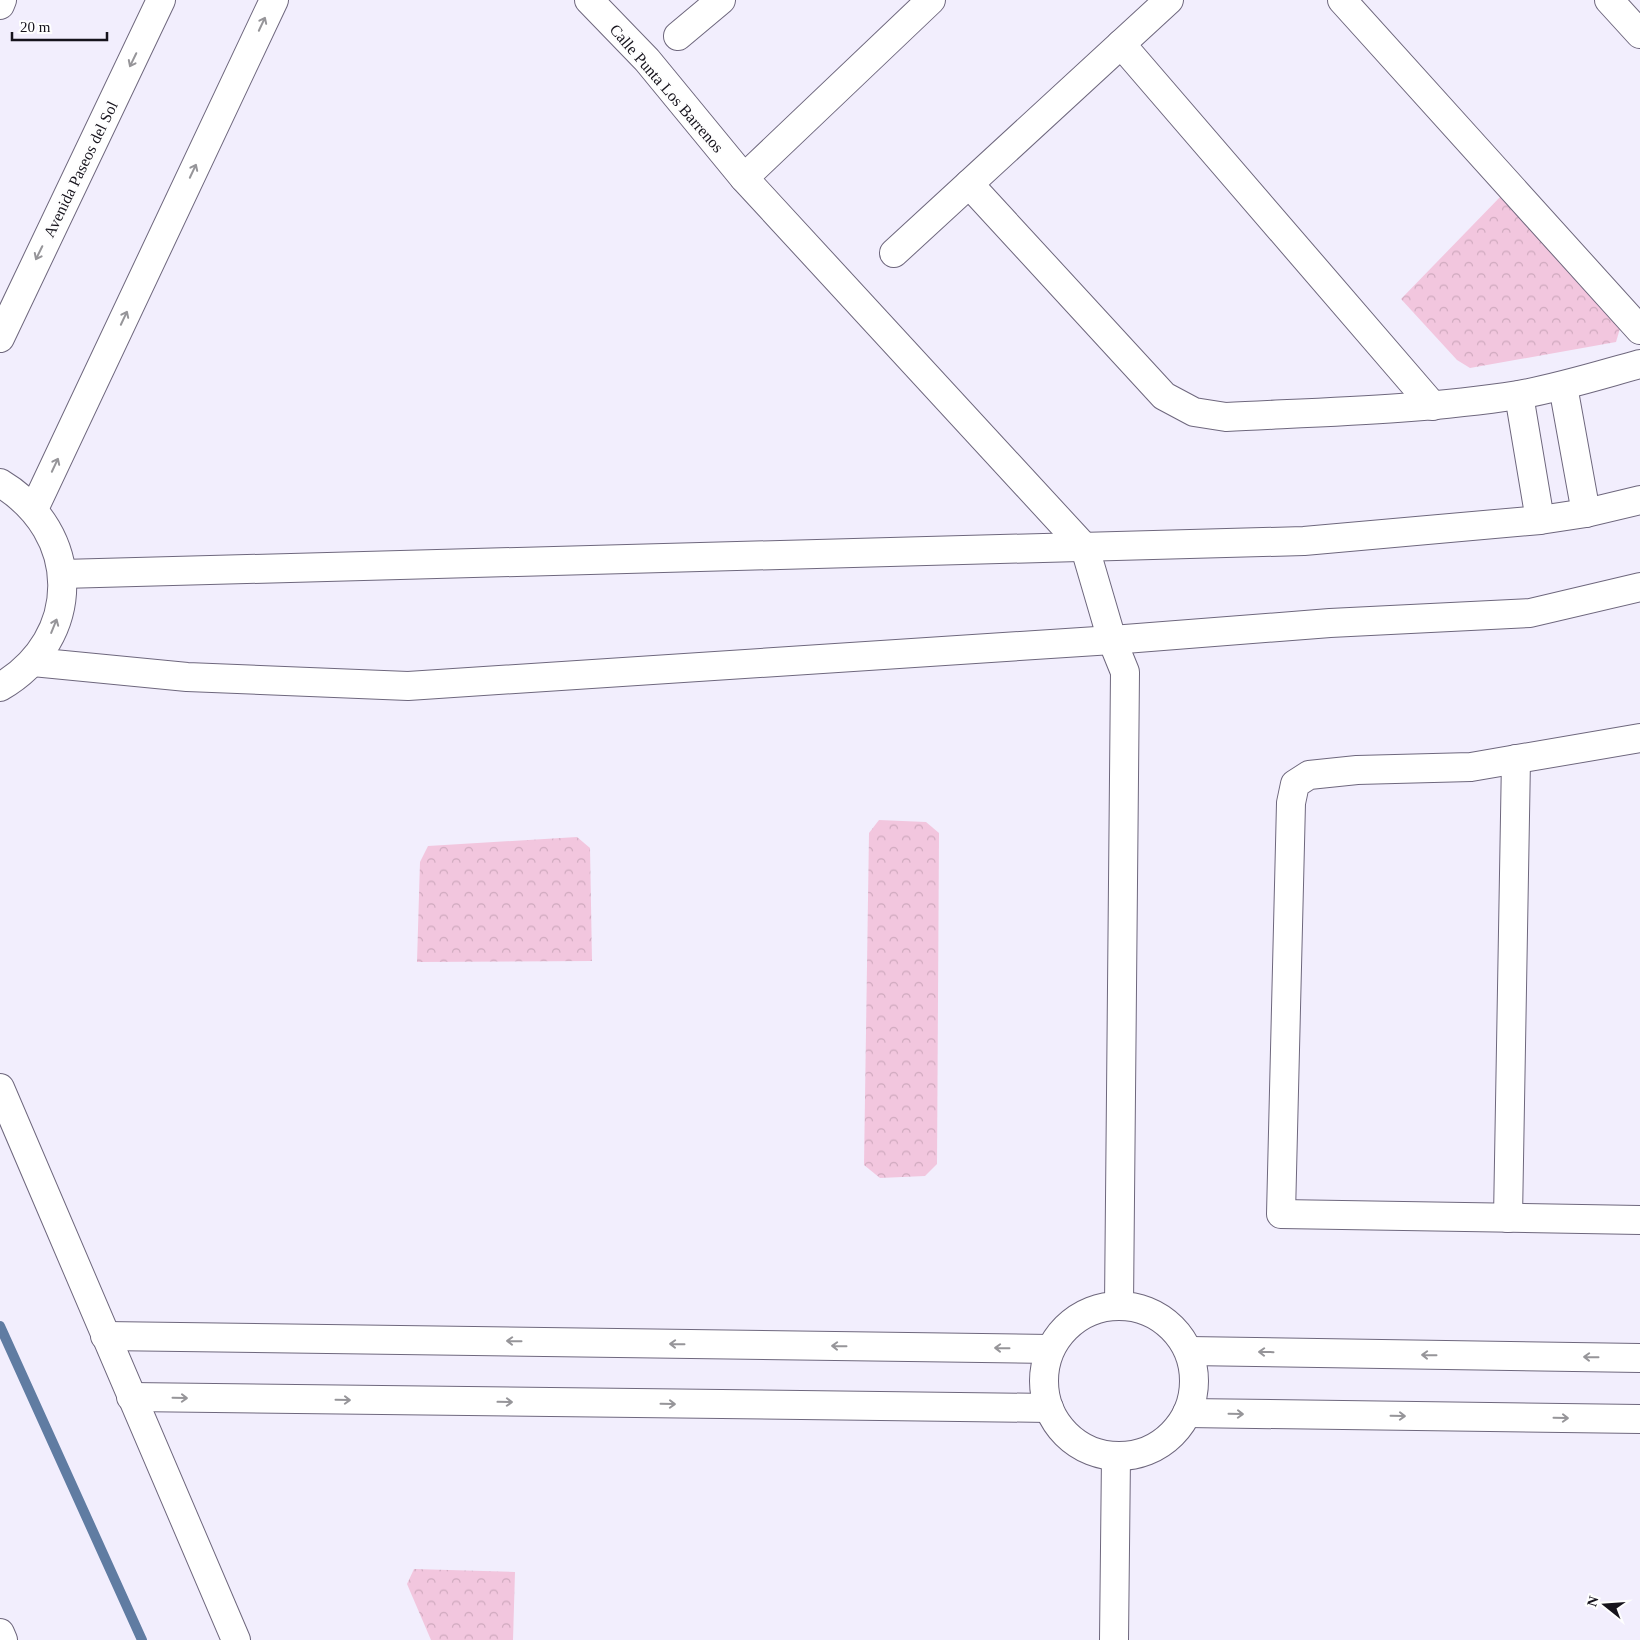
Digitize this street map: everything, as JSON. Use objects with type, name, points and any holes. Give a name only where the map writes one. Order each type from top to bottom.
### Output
[{"type":"street","points":[[0,5],[2,0]]},
{"type":"street","name":"Avenida Paseos del Sol","points":[[0,338],[161,0]]},
{"type":"street","points":[[34,509],[274,0]]},
{"type":"street","name":"Calle Punta Los Barrenos","points":[[589,0],[647,60],[744,178],[1085,548]]},
{"type":"street","points":[[678,36],[721,0]]},
{"type":"street","points":[[744,178],[932,0]]},
{"type":"street","points":[[894,253],[1169,0]]},
{"type":"street","points":[[1342,0],[1640,330]]},
{"type":"street","points":[[1609,0],[1640,34]]},
{"type":"street","points":[[1121,44],[1433,406]]},
{"type":"street","points":[[969,184],[1164,396],[1194,412],[1226,417],[1433,406],[1519,395],[1563,386],[1640,364]]},
{"type":"street","points":[[1563,386],[1586,513]]},
{"type":"street","points":[[1519,395],[1540,520]]},
{"type":"street","points":[[0,483],[18,494],[34,509],[48,528],[57,550],[62,574],[62,598],[57,621],[47,643],[33,662],[16,678],[0,687]]},
{"type":"street","points":[[62,574],[1304,541],[1540,520],[1586,513],[1640,500]]},
{"type":"street","points":[[1085,548],[1112,640],[1125,672],[1119,1305]]},
{"type":"street","points":[[33,662],[187,678],[408,686],[1112,640],[1330,623],[1530,613],[1640,587]]},
{"type":"street","points":[[1640,738],[1472,767],[1357,770],[1309,775],[1295,784],[1291,803],[1281,1214],[1640,1220]]},
{"type":"street","points":[[1508,1218],[1516,759]]},
{"type":"street","points":[[0,1088],[236,1640]]},
{"type":"street","points":[[1119,1305],[1141,1308],[1161,1318],[1177,1332],[1189,1351],[1194,1379],[1194,1393],[1187,1413],[1175,1431],[1158,1445],[1138,1454],[1116,1456],[1095,1452],[1076,1443],[1060,1428],[1049,1408],[1044,1389],[1044,1369],[1050,1349],[1062,1331],[1078,1317],[1098,1308],[1119,1305]]},
{"type":"street","points":[[106,1336],[1050,1349]]},
{"type":"street","points":[[1189,1351],[1640,1358]]},
{"type":"street","points":[[132,1397],[1049,1408]]},
{"type":"street","points":[[1187,1413],[1640,1419]]},
{"type":"street","points":[[1114,1640],[1116,1456]]},
{"type":"street","points":[[0,1633],[3,1640]]},
{"type":"green space","points":[[1502,195],[1621,325],[1616,342],[1470,368],[1457,360],[1401,299]]},
{"type":"green space","points":[[879,820],[926,822],[939,833],[937,1164],[925,1176],[880,1178],[864,1165],[869,833]]},
{"type":"green space","points":[[577,837],[590,848],[592,961],[417,962],[420,862],[428,846]]},
{"type":"green space","points":[[414,1569],[515,1572],[513,1640],[431,1640],[407,1584]]},
{"type":"waterway","points":[[0,1326],[142,1640]]}]
